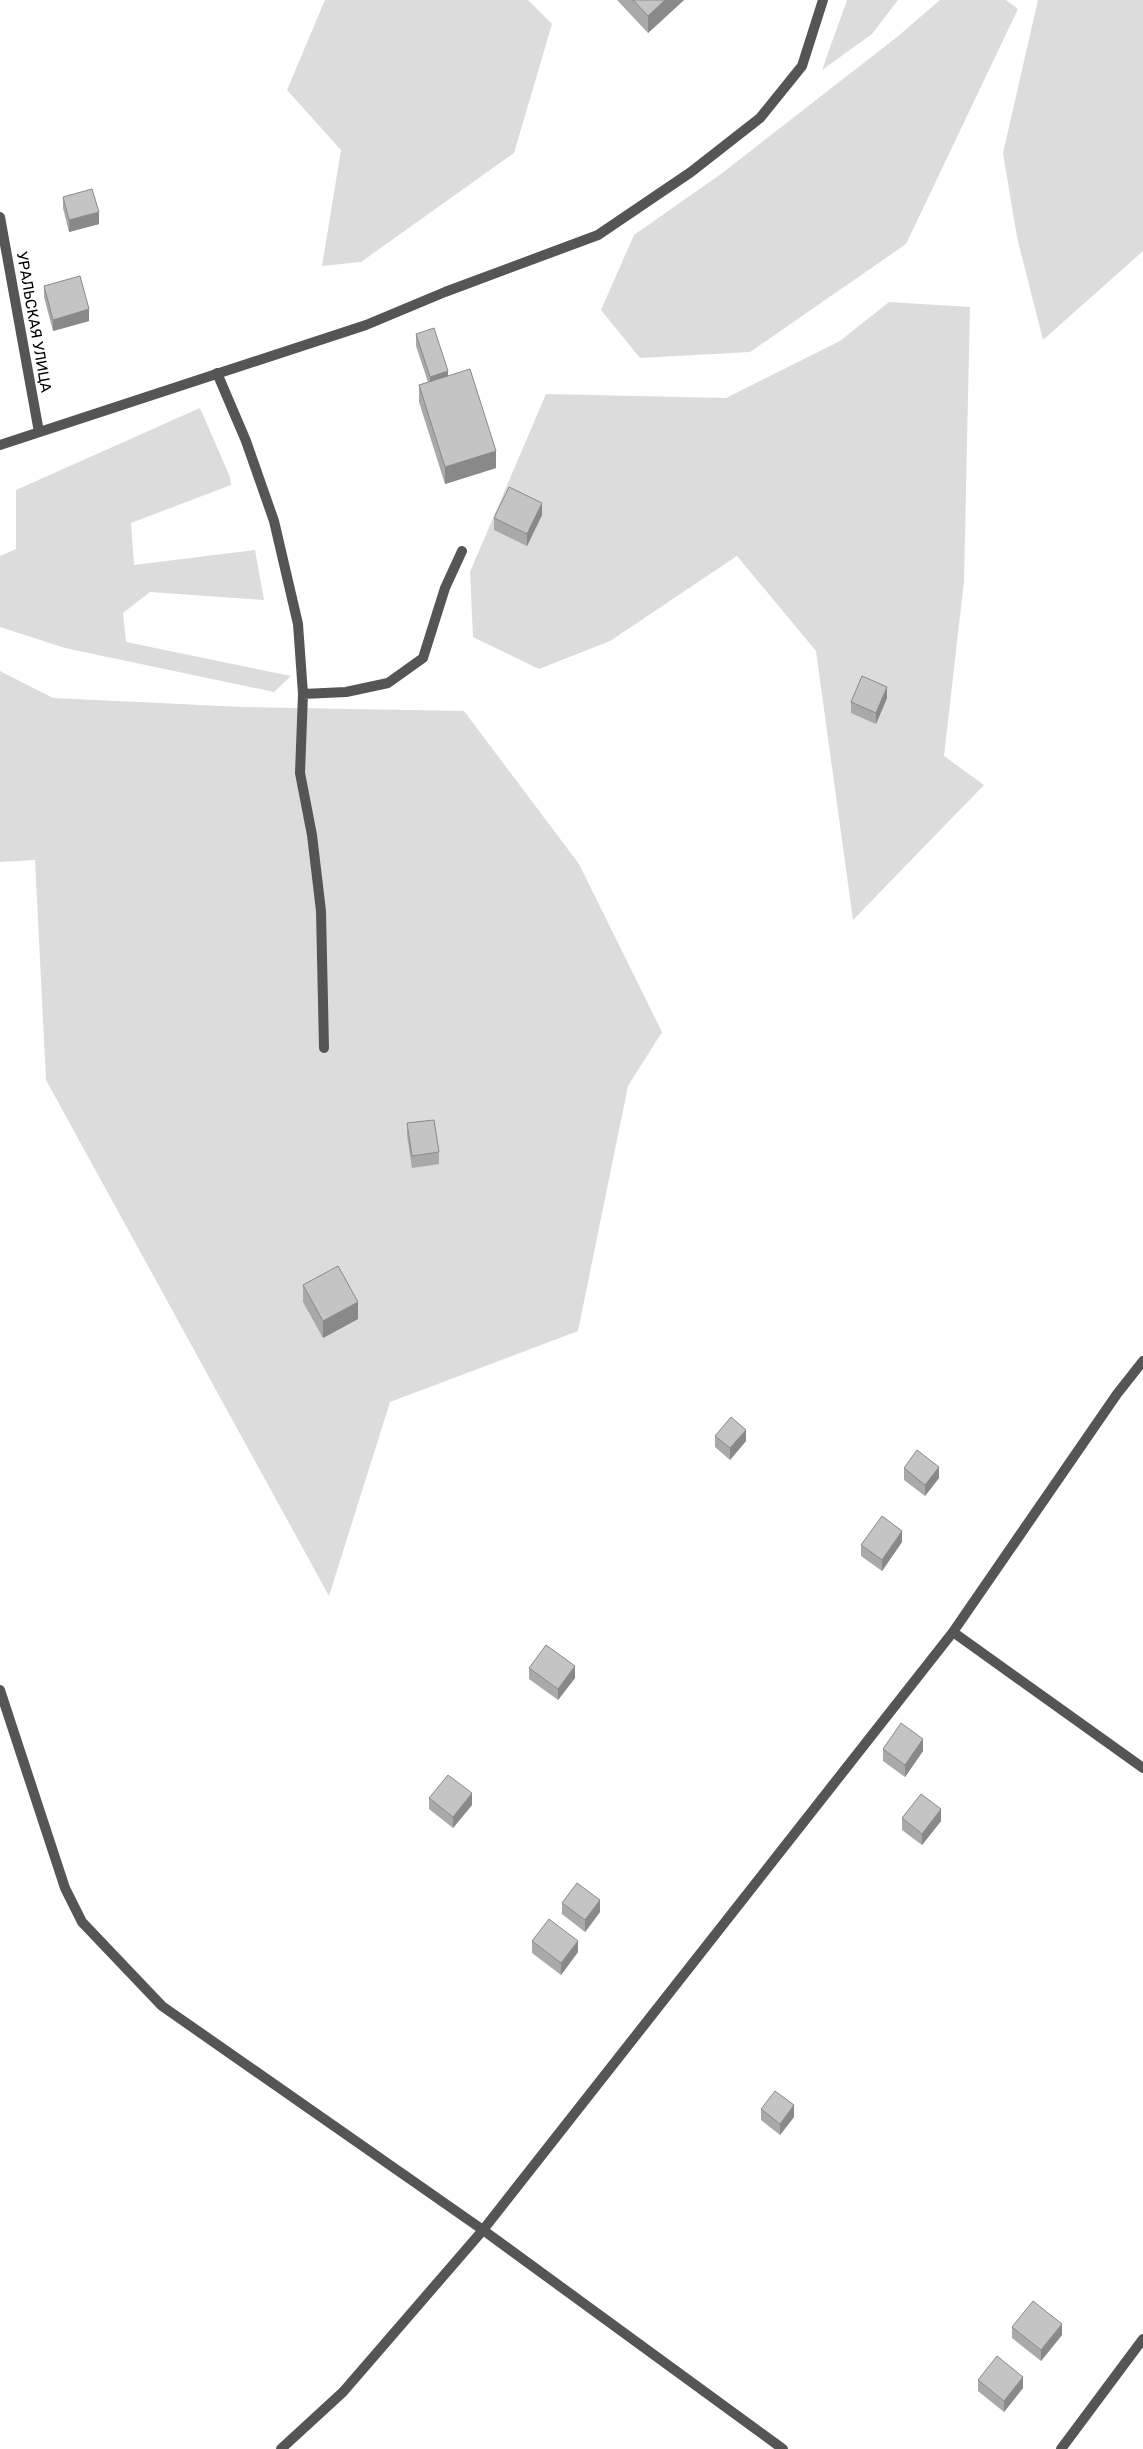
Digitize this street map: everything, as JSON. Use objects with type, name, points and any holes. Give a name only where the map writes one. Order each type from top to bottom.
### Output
[{"type":"street","points":[[0,445],[366,325],[445,292],[598,235],[691,172],[760,118],[802,66],[823,0]]},
{"type":"street","name":"УРАЛЬСКАЯ УЛИЦА","points":[[0,216],[39,432]]},
{"type":"street","points":[[217,373],[246,441],[274,521],[298,624],[303,694],[300,774],[312,835],[321,910],[324,1048]]},
{"type":"street","points":[[303,694],[346,692],[388,683],[424,658],[445,588],[462,552]]},
{"type":"street","points":[[281,2449],[343,2392],[483,2230],[953,1632],[1117,1394],[1143,1360]]},
{"type":"street","points":[[953,1632],[1143,1768]]},
{"type":"street","points":[[0,1690],[65,1888],[82,1922],[162,2006],[483,2230],[782,2449]]},
{"type":"street","points":[[1061,2449],[1143,2339]]},
{"type":"shaded area","points":[[325,0],[528,0],[552,24],[514,153],[361,262],[322,266],[341,150],[287,90]]},
{"type":"shaded area","points":[[847,0],[898,0],[872,34],[822,70]]},
{"type":"shaded area","points":[[940,0],[1006,0],[1018,9],[906,244],[750,352],[640,358],[601,310],[634,235],[721,174],[897,37]]},
{"type":"shaded area","points":[[1038,0],[1143,0],[1143,251],[1043,340],[1017,237],[1003,153]]},
{"type":"shaded area","points":[[889,302],[970,307],[964,581],[944,756],[984,785],[853,920],[816,651],[737,556],[610,641],[539,669],[473,637],[470,572],[546,394],[726,398],[840,341]]},
{"type":"shaded area","points":[[200,408],[230,477],[231,485],[131,523],[134,565],[255,550],[264,600],[150,592],[123,613],[126,642],[291,676],[274,692],[65,648],[0,627],[0,556],[16,549],[16,490]]},
{"type":"shaded area","points":[[0,671],[53,698],[243,707],[464,711],[579,864],[662,1032],[628,1086],[578,1331],[390,1402],[329,1596],[46,1080],[35,860],[0,862]]},
{"type":"building","points":[[633,0],[665,0],[648,16]]},
{"type":"building","points":[[92,189],[99,212],[69,220],[63,197]]},
{"type":"building","points":[[80,276],[89,309],[53,320],[44,286]]},
{"type":"building","points":[[434,328],[448,371],[430,377],[416,334]]},
{"type":"building","points":[[470,369],[496,451],[445,467],[419,385]]},
{"type":"building","points":[[509,487],[542,503],[527,534],[494,518]]},
{"type":"building","points":[[862,676],[887,687],[876,713],[851,702]]},
{"type":"building","points":[[434,1120],[439,1152],[412,1156],[407,1123]]},
{"type":"building","points":[[338,1266],[358,1302],[323,1321],[303,1285]]},
{"type":"building","points":[[731,1417],[746,1430],[730,1448],[715,1436]]},
{"type":"building","points":[[917,1450],[939,1467],[925,1485],[904,1468]]},
{"type":"building","points":[[882,1516],[902,1531],[882,1560],[861,1545]]},
{"type":"building","points":[[546,1645],[575,1666],[558,1689],[529,1668]]},
{"type":"building","points":[[901,1723],[923,1739],[905,1765],[883,1749]]},
{"type":"building","points":[[448,1775],[472,1793],[453,1817],[429,1798]]},
{"type":"building","points":[[921,1794],[941,1809],[922,1834],[902,1818]]},
{"type":"building","points":[[577,1883],[600,1900],[585,1920],[562,1903]]},
{"type":"building","points":[[549,1919],[578,1941],[561,1963],[532,1941]]},
{"type":"building","points":[[775,2091],[794,2105],[780,2124],[761,2109]]},
{"type":"building","points":[[1033,2301],[1062,2324],[1041,2350],[1012,2327]]},
{"type":"building","points":[[997,2356],[1023,2377],[1004,2401],[978,2380]]}]
